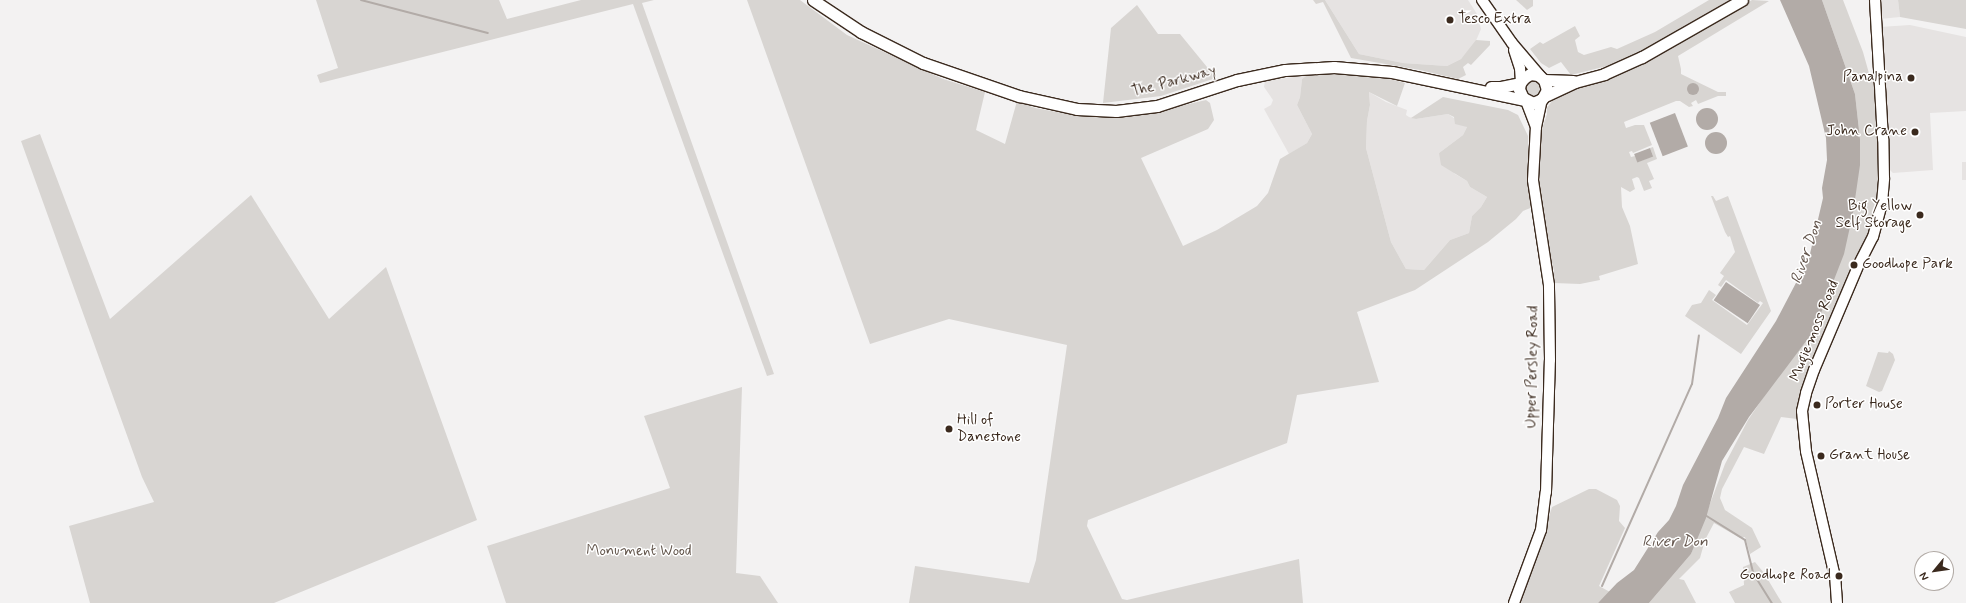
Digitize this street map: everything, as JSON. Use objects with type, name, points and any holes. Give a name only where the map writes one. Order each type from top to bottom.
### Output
[{"type":"main road","name":"The Parkway","points":[[813,0],[861,32],[923,63],[1019,96],[1077,109],[1116,111],[1157,106],[1237,80],[1285,70],[1327,67],[1353,67],[1392,72],[1468,87]]},
{"type":"main road","points":[[1468,87],[1533,102],[1575,82],[1604,74],[1642,57],[1742,0]]},
{"type":"main road","points":[[1468,87],[1501,87],[1521,82],[1530,74],[1543,78],[1575,82]]},
{"type":"main road","points":[[1543,78],[1547,90],[1544,97]]},
{"type":"main road","points":[[1521,82],[1520,92],[1526,100]]},
{"type":"street","points":[[1482,0],[1512,43],[1543,78]]},
{"type":"street","name":"Mugiemoss Road","points":[[1837,603],[1835,578],[1804,436],[1802,412],[1806,393],[1814,370],[1873,237],[1882,203],[1884,178],[1883,139],[1875,0]]},
{"type":"street","points":[[1512,43],[1520,68],[1521,82]]},
{"type":"street","name":"Upper Persley Road","points":[[1514,603],[1541,530],[1546,492],[1550,360],[1549,285],[1533,180],[1536,127],[1544,97]]},
{"type":"street","name":"Upper Persley Road","points":[[1526,100],[1536,127]]},
{"type":"shaded area","points":[[1325,0],[1468,0],[1477,14],[1481,29],[1475,43],[1461,59],[1447,66],[1403,63],[1359,54]]},
{"type":"shaded area","points":[[1879,0],[1898,0],[1900,17],[1880,19]]},
{"type":"shaded area","points":[[1910,25],[1966,37],[1966,111],[1930,113],[1933,170],[1893,173],[1888,168],[1880,27]]},
{"type":"shaded area","points":[[1307,76],[1302,79],[1300,97],[1297,105],[1312,134],[1307,143],[1289,154],[1264,109],[1271,105],[1273,100],[1264,87],[1265,81]]},
{"type":"shaded area","points":[[1369,92],[1386,102],[1407,110],[1406,115],[1409,117],[1416,119],[1448,114],[1467,127],[1463,135],[1439,153],[1455,174],[1467,181],[1470,187],[1487,197],[1481,207],[1472,216],[1469,233],[1450,240],[1424,270],[1406,269],[1391,242],[1366,148],[1367,121],[1370,105]]},
{"type":"shaded area","points":[[1962,162],[1966,162],[1966,180],[1962,180]]},
{"type":"green space","points":[[316,0],[499,0],[507,19],[581,0],[654,0],[642,3],[774,374],[767,376],[633,4],[320,83],[317,75],[338,68]]},
{"type":"green space","points":[[747,0],[800,0],[847,35],[943,79],[985,92],[976,130],[1005,144],[1017,101],[1035,108],[1062,113],[1103,116],[1142,115],[1206,100],[1210,103],[1214,120],[1208,129],[1141,158],[1183,246],[1217,230],[1257,206],[1268,193],[1280,159],[1307,143],[1312,134],[1297,105],[1300,97],[1302,79],[1312,72],[1370,74],[1405,83],[1397,106],[1369,92],[1370,105],[1367,121],[1366,148],[1391,242],[1406,269],[1424,270],[1450,240],[1469,233],[1472,216],[1481,207],[1487,197],[1470,187],[1467,181],[1441,165],[1439,153],[1463,135],[1467,127],[1455,124],[1454,117],[1448,114],[1416,119],[1411,118],[1443,97],[1508,110],[1518,115],[1528,136],[1528,175],[1533,207],[1523,211],[1516,219],[1488,242],[1415,290],[1357,312],[1379,382],[1297,395],[1287,443],[1088,520],[1087,526],[1122,599],[1127,600],[1299,559],[1303,603],[909,603],[915,566],[1029,583],[1036,560],[1067,345],[949,319],[870,344]]},
{"type":"green space","points":[[1313,0],[1325,0],[1359,54],[1403,63],[1447,66],[1461,59],[1476,40],[1490,41],[1490,45],[1471,65],[1468,63],[1463,67],[1466,75],[1458,79],[1420,70],[1351,58],[1323,2],[1316,4]]},
{"type":"green space","points":[[1516,0],[1533,0],[1533,6],[1527,10]]},
{"type":"green space","points":[[1709,0],[1732,0],[1659,43],[1615,64],[1571,75],[1561,62],[1549,68],[1541,63],[1530,49],[1540,42],[1543,44],[1575,26],[1580,36],[1575,40],[1578,52],[1584,55],[1611,47],[1617,49],[1655,32]]},
{"type":"green space","points":[[1752,0],[1769,1],[1678,56],[1681,74],[1718,92],[1726,92],[1726,96],[1718,96],[1698,104],[1696,100],[1691,103],[1693,106],[1689,107],[1680,101],[1676,101],[1624,122],[1626,128],[1635,125],[1644,125],[1652,145],[1633,153],[1632,151],[1629,152],[1631,157],[1635,156],[1638,162],[1653,156],[1650,148],[1653,147],[1657,159],[1647,163],[1654,179],[1649,181],[1652,188],[1644,191],[1639,178],[1637,177],[1632,179],[1635,189],[1630,192],[1621,187],[1622,207],[1630,226],[1638,264],[1599,276],[1600,280],[1580,284],[1554,283],[1554,270],[1547,244],[1537,181],[1540,135],[1547,114],[1547,108],[1552,101],[1572,90],[1602,80],[1655,55]]},
{"type":"green space","points":[[1822,0],[1843,0],[1863,52],[1870,77],[1875,76],[1879,177],[1874,213],[1868,233],[1803,388],[1797,419],[1781,417],[1764,454],[1744,447],[1722,489],[1720,498],[1725,510],[1752,528],[1761,547],[1750,554],[1745,537],[1740,538],[1714,523],[1705,540],[1700,558],[1679,579],[1684,580],[1696,603],[1649,603],[1691,554],[1725,464],[1748,420],[1773,383],[1810,336],[1818,321],[1833,281],[1860,139],[1855,94]]},
{"type":"green space","points":[[1898,0],[1966,0],[1966,29],[1900,17]]},
{"type":"green space","points":[[1137,5],[1158,34],[1180,34],[1216,78],[1161,96],[1103,103],[1111,28]]},
{"type":"green space","points":[[1530,80],[1536,80],[1541,85],[1539,94],[1536,96],[1530,96],[1525,91],[1525,85]]},
{"type":"green space","points":[[40,134],[110,319],[251,195],[329,319],[386,267],[477,520],[274,603],[90,603],[69,526],[154,502],[142,477],[21,141]]},
{"type":"green space","points":[[1711,196],[1713,196],[1716,201],[1728,196],[1771,311],[1741,354],[1685,316],[1692,305],[1701,303],[1709,290],[1716,295],[1712,300],[1747,325],[1763,303],[1760,301],[1758,303],[1726,280],[1721,287],[1718,285],[1724,276],[1720,273],[1735,252],[1730,236],[1728,237],[1725,232]]},
{"type":"green space","points":[[1889,351],[1893,354],[1895,360],[1882,391],[1879,392],[1866,386],[1878,352],[1888,353]]},
{"type":"green space","name":"Monument Wood","points":[[742,387],[736,573],[760,576],[778,603],[506,603],[487,546],[670,488],[644,416]]},
{"type":"green space","points":[[1589,489],[1596,489],[1617,500],[1620,506],[1619,521],[1625,528],[1599,586],[1610,592],[1598,603],[1521,603],[1552,507]]},
{"type":"green space","points":[[1755,562],[1764,573],[1782,603],[1735,603],[1729,592],[1744,585],[1743,567]]},
{"type":"water","name":"River Don","points":[[1780,0],[1822,0],[1855,94],[1860,139],[1860,165],[1853,213],[1844,254],[1818,321],[1810,336],[1749,417],[1722,461],[1706,518],[1691,554],[1649,603],[1598,603],[1617,583],[1634,570],[1658,532],[1669,520],[1676,506],[1683,485],[1718,418],[1726,398],[1776,321],[1809,258],[1823,198],[1822,188],[1827,160],[1826,138],[1809,66]]},
{"type":"water","points":[[1691,83],[1695,83],[1699,89],[1695,95],[1691,95],[1687,91],[1687,87]]},
{"type":"water","points":[[1707,108],[1715,111],[1718,119],[1715,127],[1707,130],[1699,127],[1696,119],[1699,111]]},
{"type":"water","points":[[1675,113],[1688,147],[1663,156],[1650,123]]},
{"type":"water","points":[[1716,132],[1724,135],[1727,143],[1724,151],[1716,154],[1708,151],[1705,143],[1708,135]]},
{"type":"water","points":[[1650,148],[1653,156],[1637,162],[1634,154]]},
{"type":"water","points":[[1726,282],[1760,305],[1748,323],[1714,300]]},
{"type":"waterway","points":[[361,0],[488,33]]},
{"type":"waterway","points":[[1602,586],[1692,384],[1699,335]]},
{"type":"waterway","points":[[1705,515],[1745,540],[1753,573],[1772,603]]},
{"type":"place","name":"Tesco Extra","points":[[1450,20]]},
{"type":"place","name":"Panalpina","points":[[1911,78]]},
{"type":"place","name":"John Crane","points":[[1915,132]]},
{"type":"place","name":"Big Yellow Self Storage","points":[[1920,215]]},
{"type":"place","name":"Goodhope Park","points":[[1854,265]]},
{"type":"place","name":"Porter House","points":[[1817,405]]},
{"type":"place","name":"Hill of Danestone","points":[[949,429]]},
{"type":"place","name":"Grant House","points":[[1821,456]]},
{"type":"place","name":"Goodhope Road","points":[[1839,576]]}]
